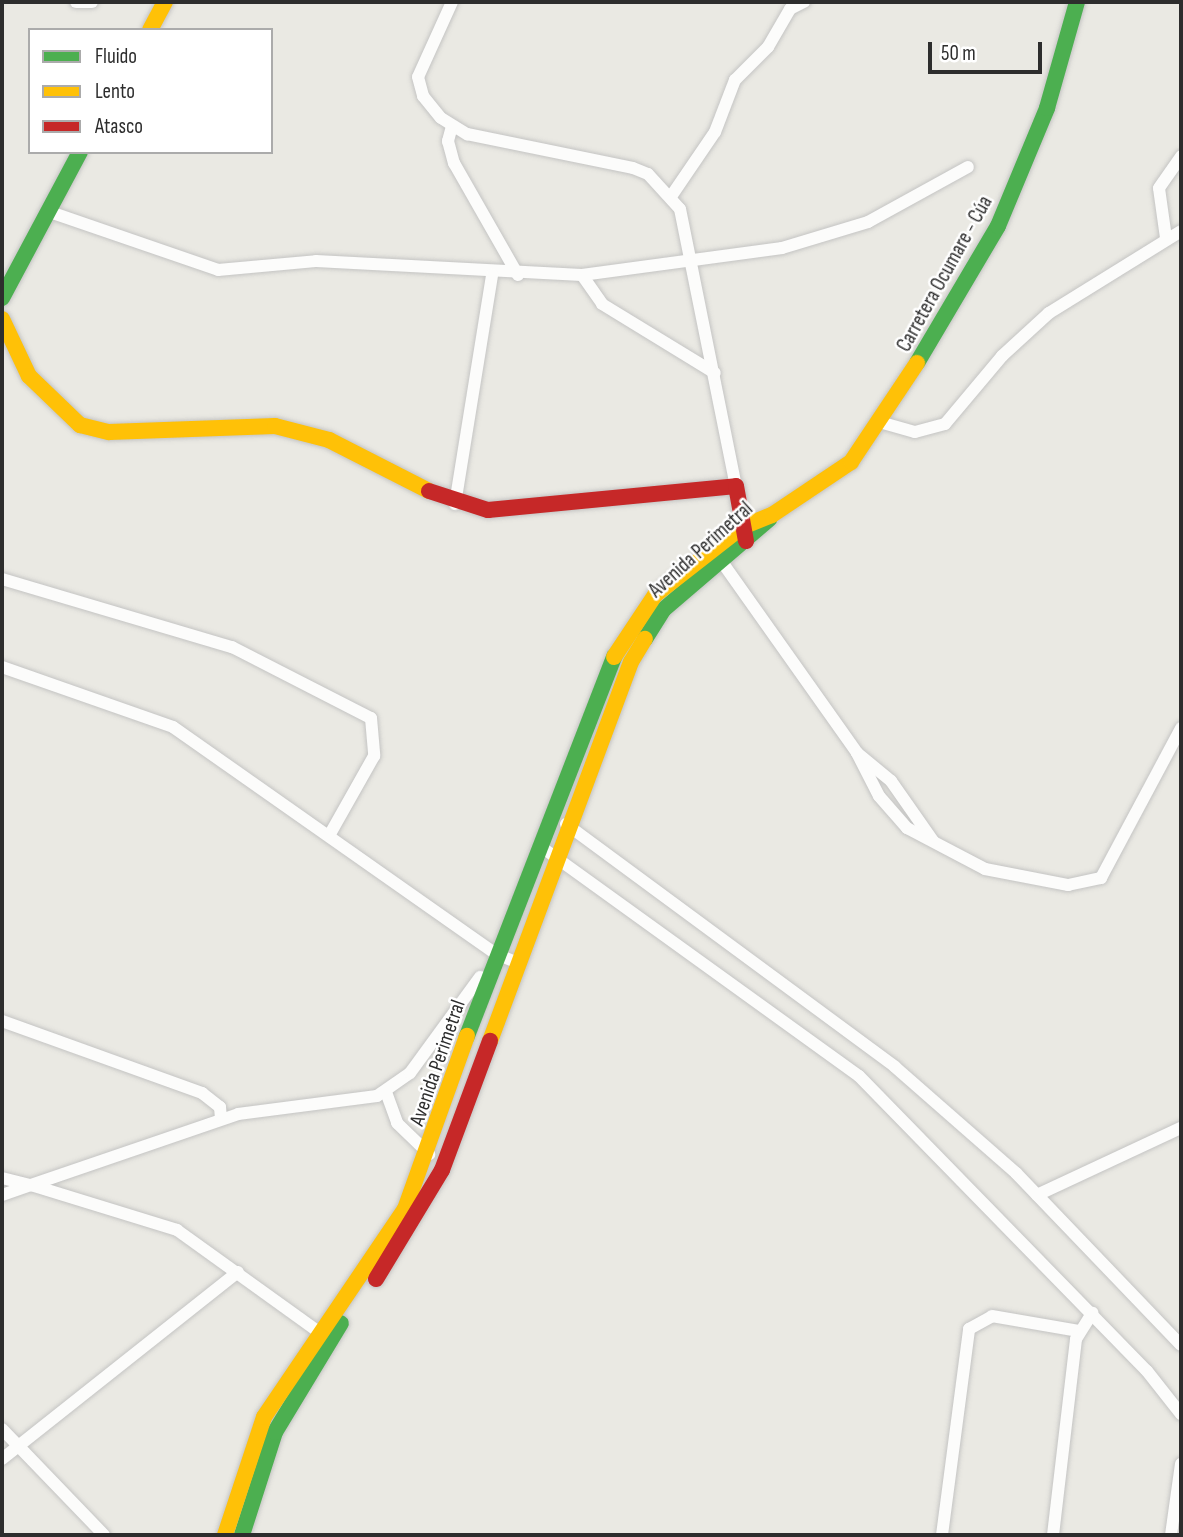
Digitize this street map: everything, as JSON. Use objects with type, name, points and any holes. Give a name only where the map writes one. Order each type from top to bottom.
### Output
[{"type":"main road","points":[[150,28],[165,2]]},
{"type":"main road","name":"Carretera Ocumare - Cúa","points":[[772,515],[851,462],[883,423],[998,226],[1047,108],[1077,2]]},
{"type":"main road","points":[[2,298],[79,154]]},
{"type":"main road","points":[[2,319],[29,376],[80,425],[109,432],[275,426],[329,440],[455,504],[488,510],[736,486],[744,535]]},
{"type":"main road","name":"Avenida Perimetral","points":[[225,1535],[264,1418],[392,1233],[429,1154],[496,954],[628,629],[655,596],[772,515]]},
{"type":"main road","name":"Avenida Perimetral","points":[[242,1535],[275,1432],[323,1334],[395,1257],[426,1203],[644,637],[663,610],[722,562],[744,535]]},
{"type":"street","points":[[76,2],[92,2]]},
{"type":"street","points":[[452,2],[418,77],[423,96],[452,125],[467,134],[633,167],[672,195],[695,263],[736,486]]},
{"type":"street","points":[[672,195],[715,132],[735,80],[768,47],[790,9],[804,2]]},
{"type":"street","points":[[452,125],[448,141],[454,163],[518,275]]},
{"type":"street","points":[[1166,238],[1159,188],[1181,156]]},
{"type":"street","points":[[47,211],[218,270],[316,261],[492,275],[582,275],[695,263],[782,248],[868,222],[968,167]]},
{"type":"street","points":[[883,423],[915,432],[945,424],[1002,356],[1049,313],[1181,231]]},
{"type":"street","points":[[455,504],[492,275]]},
{"type":"street","points":[[582,275],[602,304],[715,373]]},
{"type":"street","points":[[722,562],[857,753],[879,796],[907,828],[999,873],[1068,885],[1101,877],[1181,727]]},
{"type":"street","points":[[2,579],[232,647],[371,718],[374,756],[330,834]]},
{"type":"street","points":[[2,667],[173,727],[330,834],[496,954],[518,963]]},
{"type":"street","points":[[857,753],[891,781],[933,842]]},
{"type":"street","points":[[553,813],[895,1067],[1037,1195],[1181,1343]]},
{"type":"street","points":[[540,846],[859,1076],[1092,1313],[1181,1414]]},
{"type":"street","points":[[2,1195],[221,1119],[386,1092],[419,1062],[496,954]]},
{"type":"street","points":[[2,1021],[202,1093],[220,1107],[221,1119]]},
{"type":"street","points":[[386,1092],[397,1123],[429,1154]]},
{"type":"street","points":[[1037,1195],[1181,1128]]},
{"type":"street","points":[[2,1178],[177,1230],[323,1334]]},
{"type":"street","points":[[2,1459],[238,1272]]},
{"type":"street","points":[[1053,1535],[1079,1331],[1092,1313]]},
{"type":"street","points":[[942,1535],[969,1329],[992,1316],[1079,1331]]},
{"type":"street","points":[[2,1429],[104,1535]]},
{"type":"street","points":[[1175,1526],[1181,1464]]},
{"type":"traffic: fast","points":[[917,363],[998,226],[1047,108],[1077,2]]},
{"type":"traffic: fast","points":[[2,298],[79,154]]},
{"type":"traffic: fast","points":[[645,639],[663,610],[769,519]]},
{"type":"traffic: fast","points":[[467,1036],[614,657]]},
{"type":"traffic: fast","points":[[242,1535],[275,1432],[341,1323]]},
{"type":"traffic: slow","points":[[151,28],[165,2]]},
{"type":"traffic: slow","points":[[2,319],[29,376],[80,425],[109,432],[275,426],[329,440],[429,491]]},
{"type":"traffic: slow","points":[[614,657],[655,595],[742,527],[772,515],[851,462],[917,363]]},
{"type":"traffic: slow","points":[[490,1041],[631,662],[645,639]]},
{"type":"traffic: slow","points":[[225,1535],[264,1417],[405,1209],[467,1036]]},
{"type":"traffic: jam","points":[[429,491],[488,510],[736,486],[746,541]]},
{"type":"traffic: jam","points":[[376,1279],[442,1170],[490,1041]]}]
